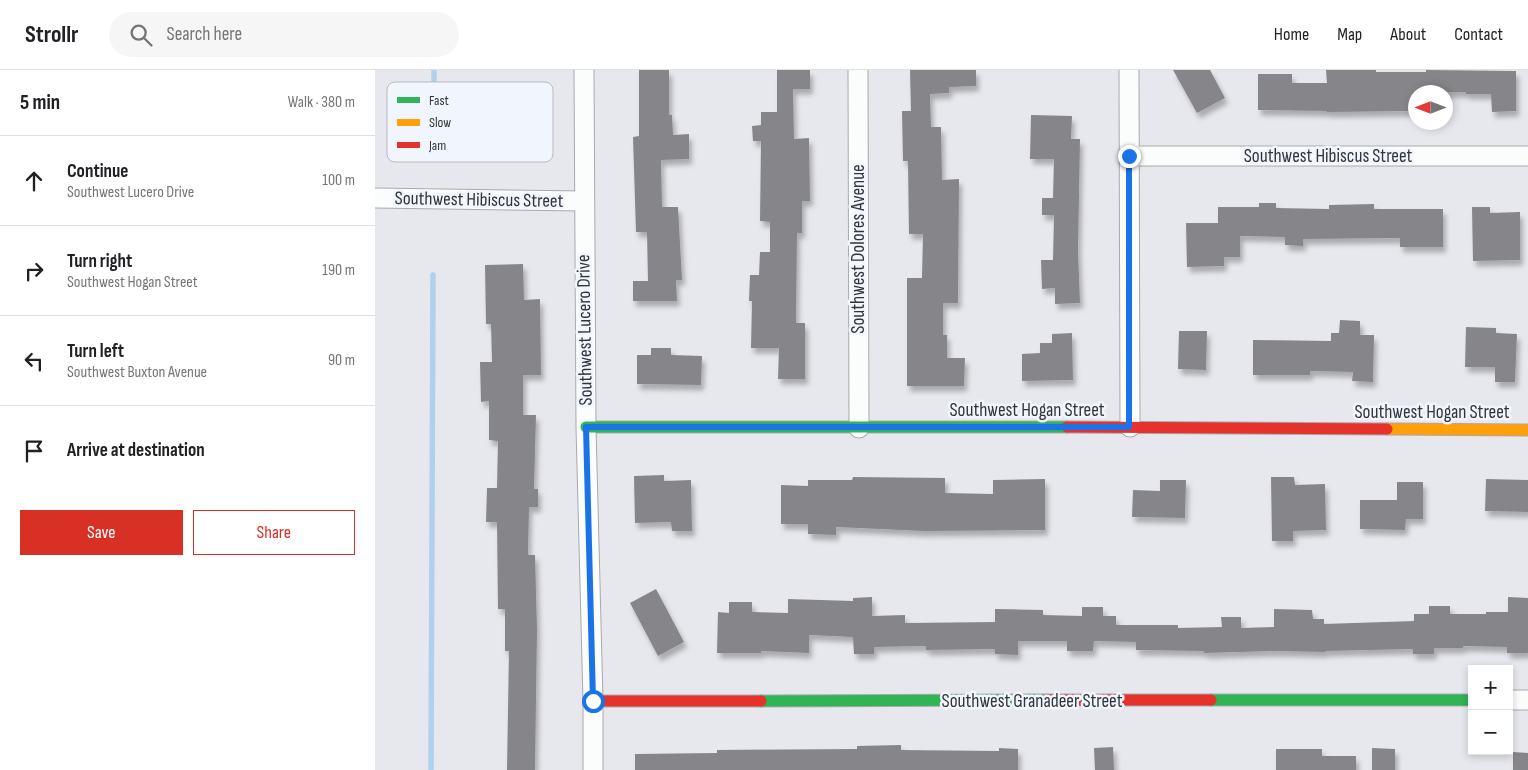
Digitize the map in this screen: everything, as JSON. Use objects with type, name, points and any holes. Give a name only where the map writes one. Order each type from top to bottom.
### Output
[{"type":"street","name":"Southwest Lucero Drive","points":[[585,70],[586,427],[593,770]]},
{"type":"street","name":"Southwest Dolores Avenue","points":[[858,70],[859,428]]},
{"type":"street","points":[[1129,70],[1129,427]]},
{"type":"street","name":"Southwest Hibiscus Street","points":[[1129,156],[1528,156]]},
{"type":"street","name":"Southwest Hibiscus Street","points":[[375,198],[584,201]]},
{"type":"street","name":"Southwest Hogan Street","points":[[586,427],[1129,427],[1528,430]]},
{"type":"street","name":"Southwest Granadeer Street","points":[[593,701],[1468,700]]},
{"type":"street","points":[[1513,700],[1528,700]]},
{"type":"building","points":[[639,70],[669,70],[669,115],[672,115],[673,135],[689,134],[689,159],[661,160],[662,207],[678,207],[682,280],[676,280],[677,301],[633,301],[633,281],[648,281],[647,232],[636,232],[633,137],[639,136]]},
{"type":"building","points":[[777,70],[810,70],[810,89],[793,89],[794,139],[809,138],[810,201],[802,201],[802,233],[797,233],[796,323],[805,323],[805,379],[778,379],[779,348],[751,348],[752,301],[749,301],[750,275],[759,275],[760,252],[770,252],[770,222],[760,221],[761,141],[753,141],[752,126],[761,125],[761,112],[777,112]]},
{"type":"building","points":[[910,70],[976,70],[976,86],[949,87],[949,93],[930,94],[931,127],[941,127],[942,180],[959,179],[958,303],[943,303],[943,335],[947,335],[947,358],[965,358],[964,386],[907,386],[907,278],[922,278],[923,234],[909,234],[908,161],[903,161],[902,111],[911,111]]},
{"type":"building","points":[[1173,70],[1210,70],[1225,98],[1197,113]]},
{"type":"building","points":[[1326,70],[1376,70],[1376,72],[1426,72],[1426,70],[1516,71],[1516,111],[1492,112],[1491,94],[1453,92],[1453,85],[1408,85],[1408,111],[1327,112],[1258,110],[1258,74],[1292,74],[1292,83],[1327,83]]},
{"type":"building","points":[[1031,115],[1072,116],[1071,139],[1080,139],[1078,251],[1080,303],[1055,304],[1055,288],[1042,289],[1041,260],[1053,260],[1054,215],[1042,215],[1042,198],[1053,198],[1054,159],[1030,159]]},
{"type":"building","points":[[1259,203],[1276,203],[1276,208],[1329,209],[1329,205],[1374,204],[1374,209],[1443,209],[1443,247],[1400,247],[1400,238],[1303,239],[1303,246],[1285,245],[1285,237],[1240,236],[1240,257],[1224,257],[1224,266],[1187,267],[1186,223],[1218,223],[1218,207],[1259,207]]},
{"type":"building","points":[[1472,207],[1490,207],[1490,213],[1520,212],[1520,260],[1473,261]]},
{"type":"building","points":[[523,264],[524,300],[540,299],[541,375],[523,375],[523,415],[536,415],[534,489],[538,489],[538,507],[529,507],[528,555],[535,555],[537,630],[535,770],[507,770],[509,651],[505,651],[505,609],[498,609],[497,522],[486,522],[487,488],[497,488],[498,441],[489,440],[489,401],[481,402],[480,362],[492,362],[491,324],[486,324],[485,265]]},
{"type":"building","points":[[1340,320],[1360,321],[1360,335],[1374,335],[1373,382],[1352,381],[1353,372],[1310,371],[1310,375],[1253,375],[1253,340],[1331,341],[1331,333],[1339,333]]},
{"type":"building","points":[[1466,327],[1496,328],[1496,333],[1517,334],[1515,382],[1495,382],[1495,367],[1465,367]]},
{"type":"building","points":[[1179,331],[1207,331],[1206,370],[1178,369]]},
{"type":"building","points":[[1072,333],[1073,380],[1022,381],[1022,354],[1040,353],[1040,343],[1052,343],[1052,334]]},
{"type":"building","points":[[651,348],[671,348],[671,355],[702,356],[701,385],[637,384],[637,355],[651,355]]},
{"type":"building","points":[[664,475],[664,481],[691,480],[692,531],[672,531],[671,522],[635,523],[634,476]]},
{"type":"building","points":[[853,477],[945,478],[945,493],[993,494],[993,480],[1045,479],[1045,530],[924,531],[836,527],[836,535],[808,534],[808,524],[781,524],[781,485],[808,486],[808,480],[852,480]]},
{"type":"building","points":[[1271,477],[1294,477],[1295,485],[1325,484],[1326,530],[1293,531],[1293,541],[1272,541]]},
{"type":"building","points":[[1486,479],[1528,480],[1528,512],[1485,511]]},
{"type":"building","points":[[1160,480],[1186,480],[1185,518],[1132,517],[1133,490],[1160,491]]},
{"type":"building","points":[[1397,482],[1423,482],[1423,519],[1406,519],[1405,530],[1360,529],[1360,500],[1397,500]]},
{"type":"building","points":[[656,589],[684,642],[658,656],[630,603]]},
{"type":"building","points":[[872,597],[872,616],[905,615],[905,623],[995,622],[995,609],[1043,610],[1043,615],[1082,616],[1082,607],[1103,607],[1103,616],[1116,616],[1116,625],[1178,625],[1178,628],[1222,627],[1221,617],[1241,617],[1241,628],[1274,627],[1274,609],[1312,610],[1313,619],[1324,619],[1324,624],[1414,621],[1414,614],[1429,614],[1429,606],[1450,606],[1450,614],[1486,614],[1486,612],[1508,612],[1508,597],[1528,598],[1528,653],[1507,653],[1507,647],[1463,646],[1463,648],[1434,648],[1434,654],[1413,654],[1413,649],[1204,653],[1204,651],[1136,650],[1136,642],[1094,641],[1093,651],[1067,651],[1067,641],[1018,641],[1018,655],[995,654],[995,649],[926,650],[926,646],[874,647],[874,654],[854,654],[853,637],[809,635],[809,653],[761,651],[761,653],[717,653],[718,612],[729,613],[729,602],[752,602],[752,612],[788,613],[788,599],[853,601],[853,598]]},
{"type":"building","points":[[901,745],[901,750],[999,751],[999,748],[1018,749],[1018,770],[635,770],[635,754],[717,753],[717,750],[857,749],[857,746]]},
{"type":"building","points":[[1113,747],[1114,770],[1095,770],[1094,748]]},
{"type":"building","points":[[1372,748],[1395,749],[1395,770],[1372,770]]},
{"type":"building","points":[[1276,749],[1322,749],[1322,756],[1356,756],[1356,770],[1276,770]]},
{"type":"building","points":[[1513,752],[1528,753],[1528,770],[1513,770]]},
{"type":"waterway","points":[[434,70],[434,82]]},
{"type":"waterway","points":[[431,770],[433,275]]},
{"type":"traffic: fast","points":[[586,427],[1067,427]]},
{"type":"traffic: fast","points":[[761,701],[1047,700]]},
{"type":"traffic: fast","points":[[1211,700],[1468,700]]},
{"type":"traffic: slow","points":[[1387,429],[1528,430]]},
{"type":"traffic: jam","points":[[1067,427],[1387,429]]},
{"type":"traffic: jam","points":[[1047,700],[1211,700]]},
{"type":"traffic: jam","points":[[593,701],[761,701]]},
{"type":"route","points":[[593,701],[586,427],[1129,427],[1129,156]]}]
